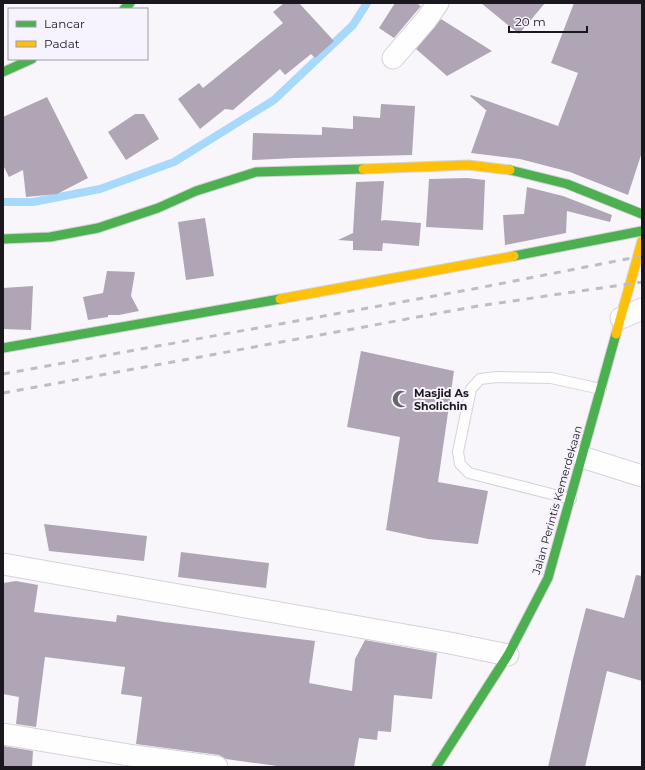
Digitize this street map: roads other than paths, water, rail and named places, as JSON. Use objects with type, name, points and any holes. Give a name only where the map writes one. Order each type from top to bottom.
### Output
[{"type":"street","points":[[393,58],[426,20],[438,3]]},
{"type":"street","points":[[3,72],[30,60]]},
{"type":"street","points":[[3,239],[50,237],[98,228],[158,208],[196,191],[256,172],[296,170],[468,165],[517,171],[567,184],[642,214]]},
{"type":"street","points":[[3,348],[439,270],[642,231]]},
{"type":"street","name":"Jalan Perintis Kemerdekaan","points":[[436,767],[508,655],[548,578],[642,241]]},
{"type":"street","points":[[621,318],[642,309]]},
{"type":"street","points":[[582,457],[642,476]]},
{"type":"street","points":[[3,564],[450,643],[508,655]]},
{"type":"street","points":[[3,734],[135,756],[217,767]]},
{"type":"lane","points":[[571,499],[469,473],[460,464],[458,452],[471,389],[480,379],[497,377],[551,378],[601,389]]},
{"type":"waterway","points":[[3,202],[33,202],[100,189],[174,162],[274,100],[353,25],[367,3]]},
{"type":"railway","points":[[3,374],[473,289],[642,256]]},
{"type":"railway","points":[[3,393],[478,306],[642,282]]},
{"type":"place","name":"Masjid As Sholichin","points":[[401,399]]}]
